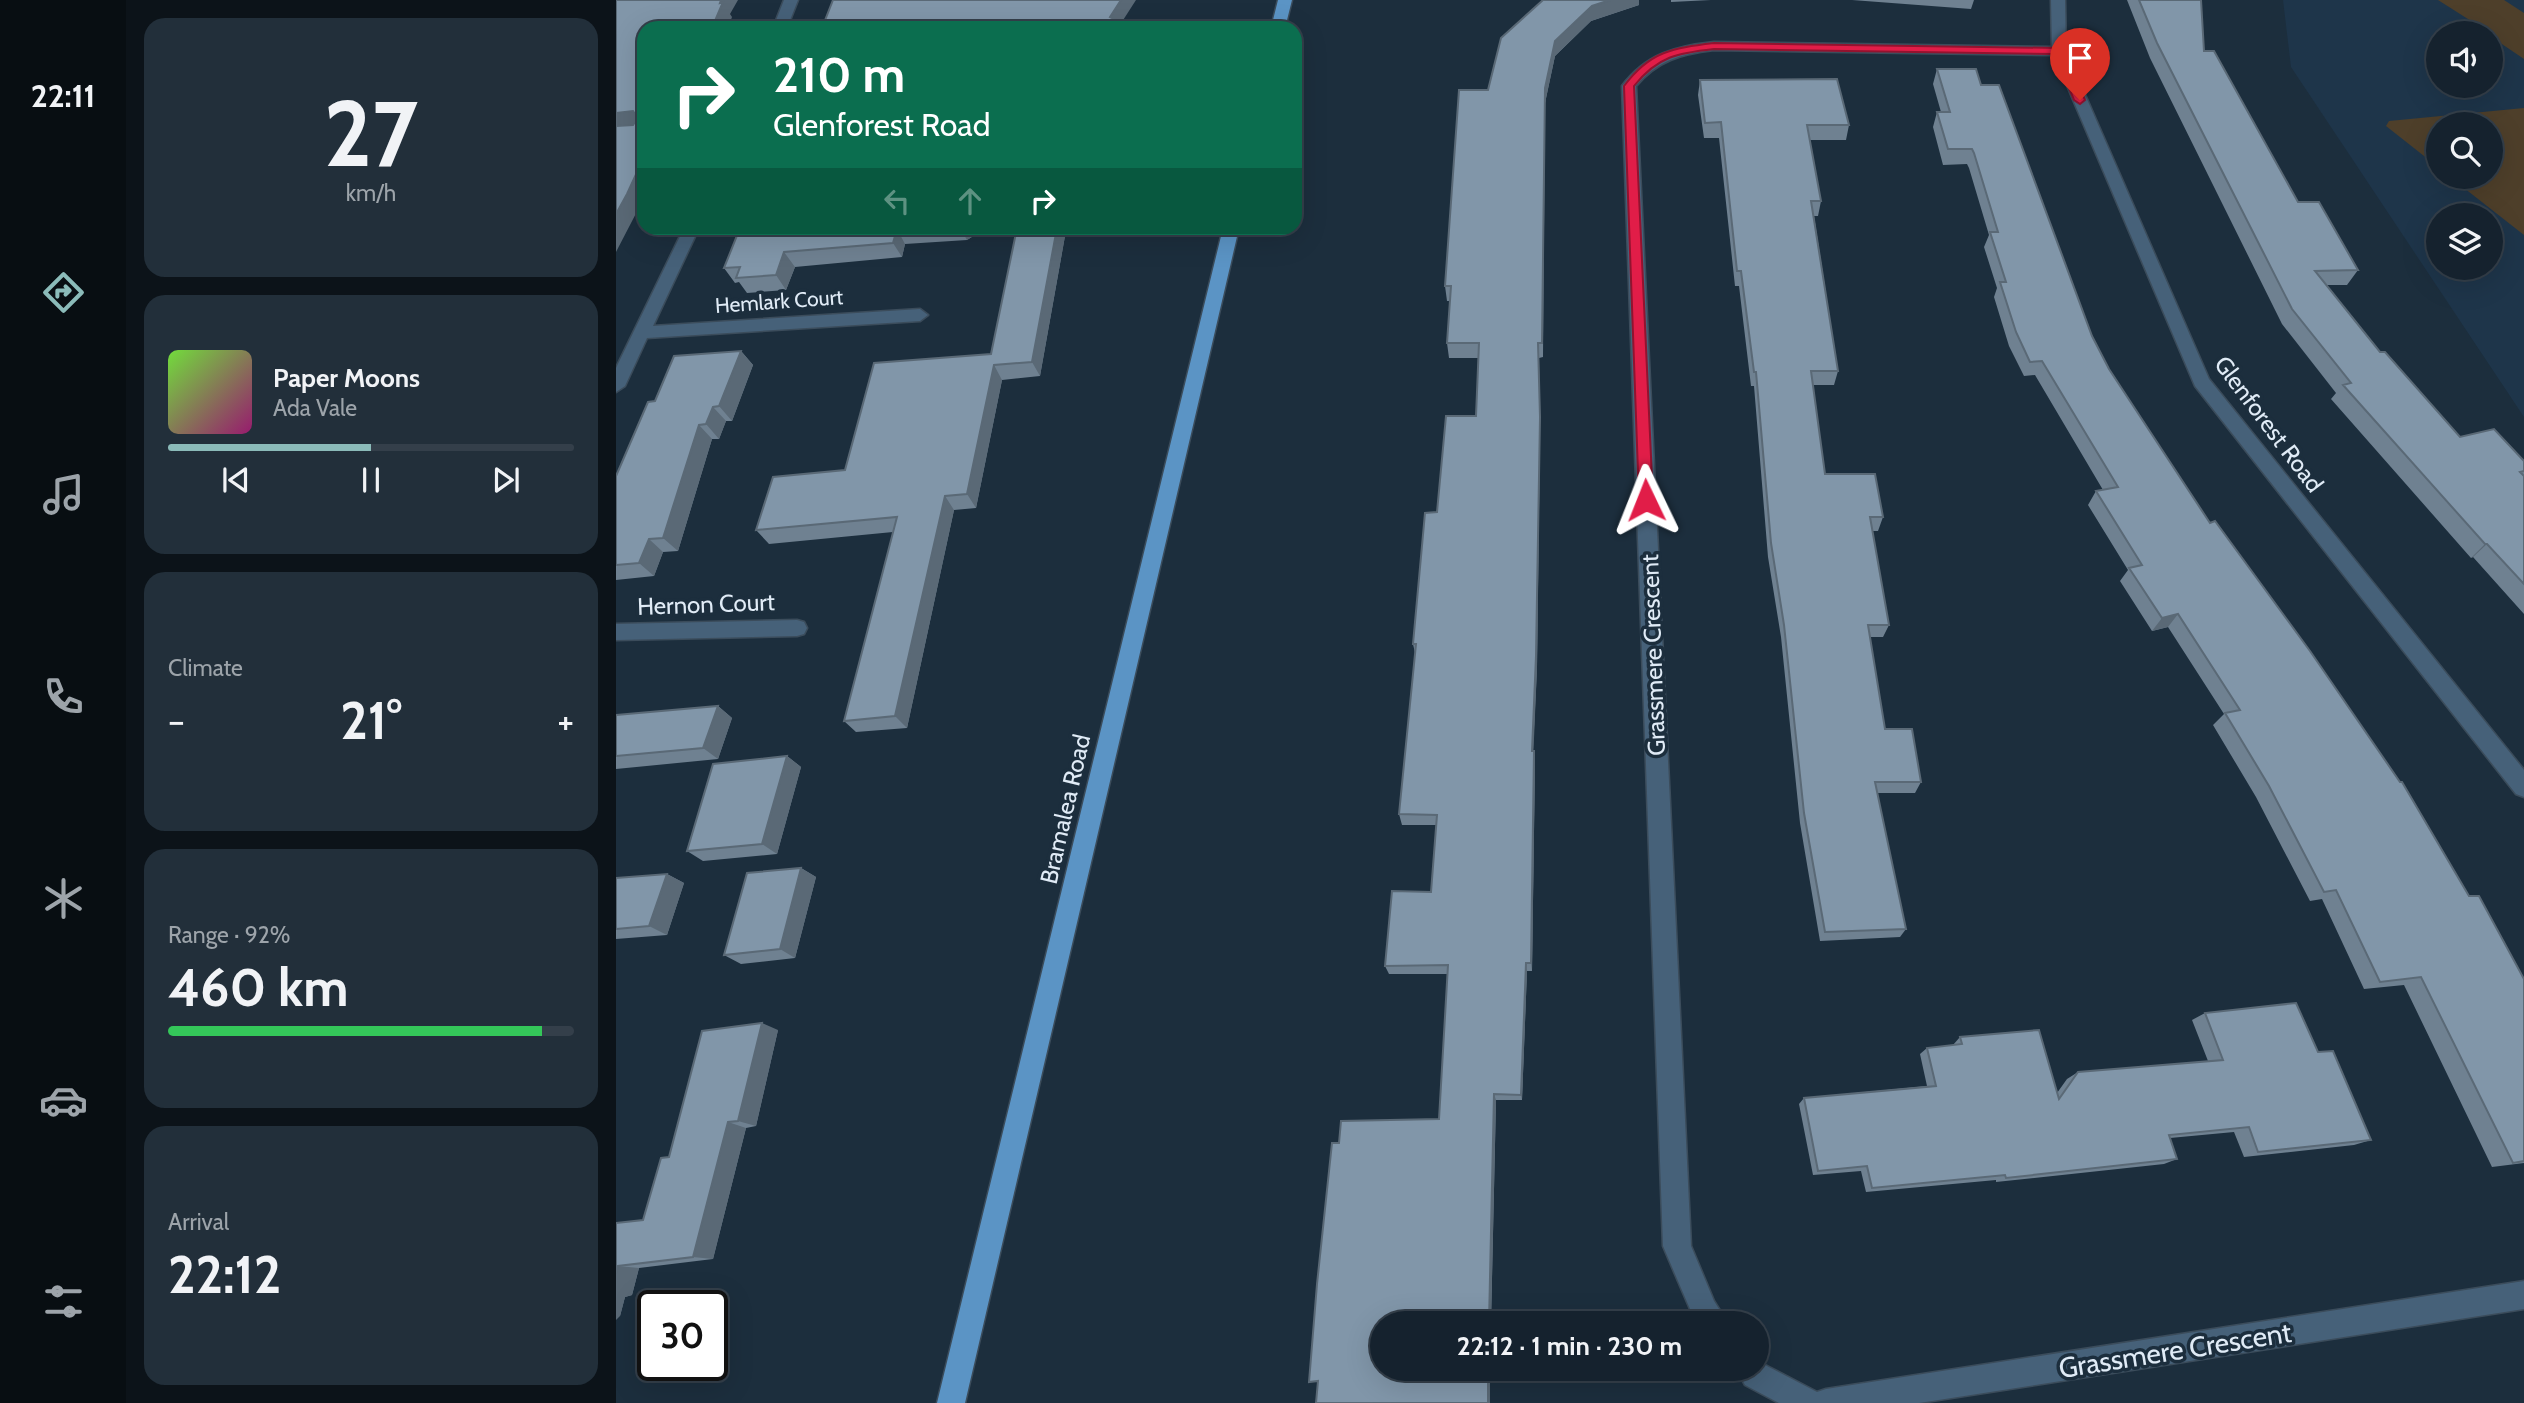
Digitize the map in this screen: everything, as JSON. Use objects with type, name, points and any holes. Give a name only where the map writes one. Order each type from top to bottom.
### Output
[{"type":"main road","points":[[1280,21],[1285,0]]},
{"type":"main road","name":"Bramalea Road","points":[[951,1403],[1229,235]]},
{"type":"street","points":[[783,21],[791,0]]},
{"type":"street","name":"Glenforest Road","points":[[2058,0],[2059,51],[2201,382],[2524,787]]},
{"type":"street","name":"Grassmere Crescent","points":[[1704,1311],[1677,1246],[1629,86],[1643,68],[1673,51],[1714,46],[2059,51]]},
{"type":"street","points":[[616,386],[688,235]]},
{"type":"street","name":"Hemlark Court","points":[[641,333],[920,315]]},
{"type":"street","name":"Hernon Court","points":[[616,632],[797,628]]},
{"type":"street","name":"Grassmere Crescent","points":[[1826,1403],[2524,1295]]},
{"type":"street","points":[[1766,1381],[1808,1403]]},
{"type":"shaded area","points":[[2283,0],[2524,0],[2524,417],[2433,280],[2503,280],[2503,203],[2426,203],[2426,270],[2291,67]]},
{"type":"shaded area","points":[[2438,0],[2504,0],[2524,13],[2524,59],[2503,45],[2503,21],[2471,21]]},
{"type":"shaded area","points":[[2524,108],[2524,235],[2503,219],[2503,203],[2483,203],[2465,189],[2503,189],[2503,112],[2482,112]]},
{"type":"shaded area","points":[[2426,117],[2426,158],[2386,126],[2389,121]]},
{"type":"building","points":[[616,0],[721,0],[720,3],[723,2],[715,21],[637,21],[637,172],[616,214],[616,126],[633,125],[635,114],[633,111],[616,113]]},
{"type":"building","points":[[833,0],[1121,0],[1110,17],[1118,21],[825,21]]},
{"type":"building","points":[[1543,0],[1610,0],[1592,6],[1555,41],[1545,88],[1542,343],[1538,343],[1540,417],[1532,751],[1531,963],[1526,963],[1521,1095],[1494,1094],[1489,1311],[1370,1311],[1370,1381],[1488,1381],[1488,1403],[1316,1403],[1318,1381],[1309,1382],[1317,1284],[1332,1143],[1339,1143],[1341,1121],[1439,1119],[1448,965],[1385,966],[1392,891],[1431,892],[1437,815],[1399,814],[1416,644],[1413,644],[1425,513],[1437,512],[1446,416],[1476,416],[1479,343],[1447,343],[1451,286],[1445,286],[1459,90],[1488,90],[1501,38]]},
{"type":"building","points":[[2139,0],[2201,0],[2204,51],[2214,51],[2298,202],[2319,202],[2358,270],[2315,271],[2380,352],[2385,352],[2460,437],[2494,429],[2524,461],[2524,471],[2520,472],[2524,476],[2524,584],[2343,385],[2351,383],[2292,309],[2157,43]]},
{"type":"building","points":[[1937,69],[1976,69],[1981,85],[1999,85],[2092,336],[2109,369],[2210,523],[2215,521],[2402,782],[2469,896],[2479,896],[2524,979],[2524,1161],[2513,1163],[2421,977],[2380,982],[2336,890],[2324,892],[2269,786],[2225,713],[2240,710],[2178,614],[2162,618],[2129,568],[2142,565],[2096,491],[2118,487],[2042,361],[2030,362],[2016,332],[2000,282],[2006,282],[1990,232],[1998,232],[1974,153],[1972,149],[1948,149],[1937,112],[1950,112]]},
{"type":"building","points":[[1837,79],[1849,125],[1807,125],[1821,201],[1811,201],[1838,371],[1811,371],[1825,474],[1875,474],[1883,517],[1870,517],[1889,625],[1868,625],[1885,729],[1912,729],[1921,782],[1875,782],[1906,929],[1825,932],[1804,813],[1784,625],[1771,543],[1756,372],[1741,271],[1737,271],[1721,122],[1705,123],[1700,80]]},
{"type":"building","points":[[737,235],[895,235],[893,243],[784,252],[776,275],[736,278],[740,267],[724,268]]},
{"type":"building","points":[[1016,235],[1056,235],[1032,362],[994,365],[967,494],[945,496],[895,716],[844,721],[897,517],[756,530],[773,477],[845,470],[874,363],[991,354]]},
{"type":"building","points":[[741,351],[719,406],[713,407],[706,424],[699,425],[663,538],[649,539],[639,563],[616,565],[616,476],[648,402],[655,401],[674,356]]},
{"type":"building","points":[[718,706],[703,748],[616,756],[616,715]]},
{"type":"building","points":[[787,756],[762,844],[687,851],[713,764]]},
{"type":"building","points":[[801,868],[780,949],[724,955],[747,873]]},
{"type":"building","points":[[667,874],[649,926],[616,929],[616,878]]},
{"type":"building","points":[[2296,1003],[2318,1052],[2333,1051],[2371,1140],[2258,1152],[2249,1127],[2169,1135],[2177,1159],[2006,1178],[2005,1175],[1872,1188],[1867,1166],[1818,1171],[1804,1098],[1936,1086],[1927,1048],[1962,1044],[1960,1037],[2039,1030],[2059,1099],[2078,1072],[2223,1060],[2205,1013]]},
{"type":"building","points":[[762,1023],[738,1121],[728,1122],[693,1257],[618,1266],[616,1273],[616,1223],[643,1220],[661,1158],[669,1157],[702,1031]]},
{"type":"route","points":[[1646,500],[1629,86],[1643,68],[1673,51],[1714,46],[2059,51],[2080,100]]}]
